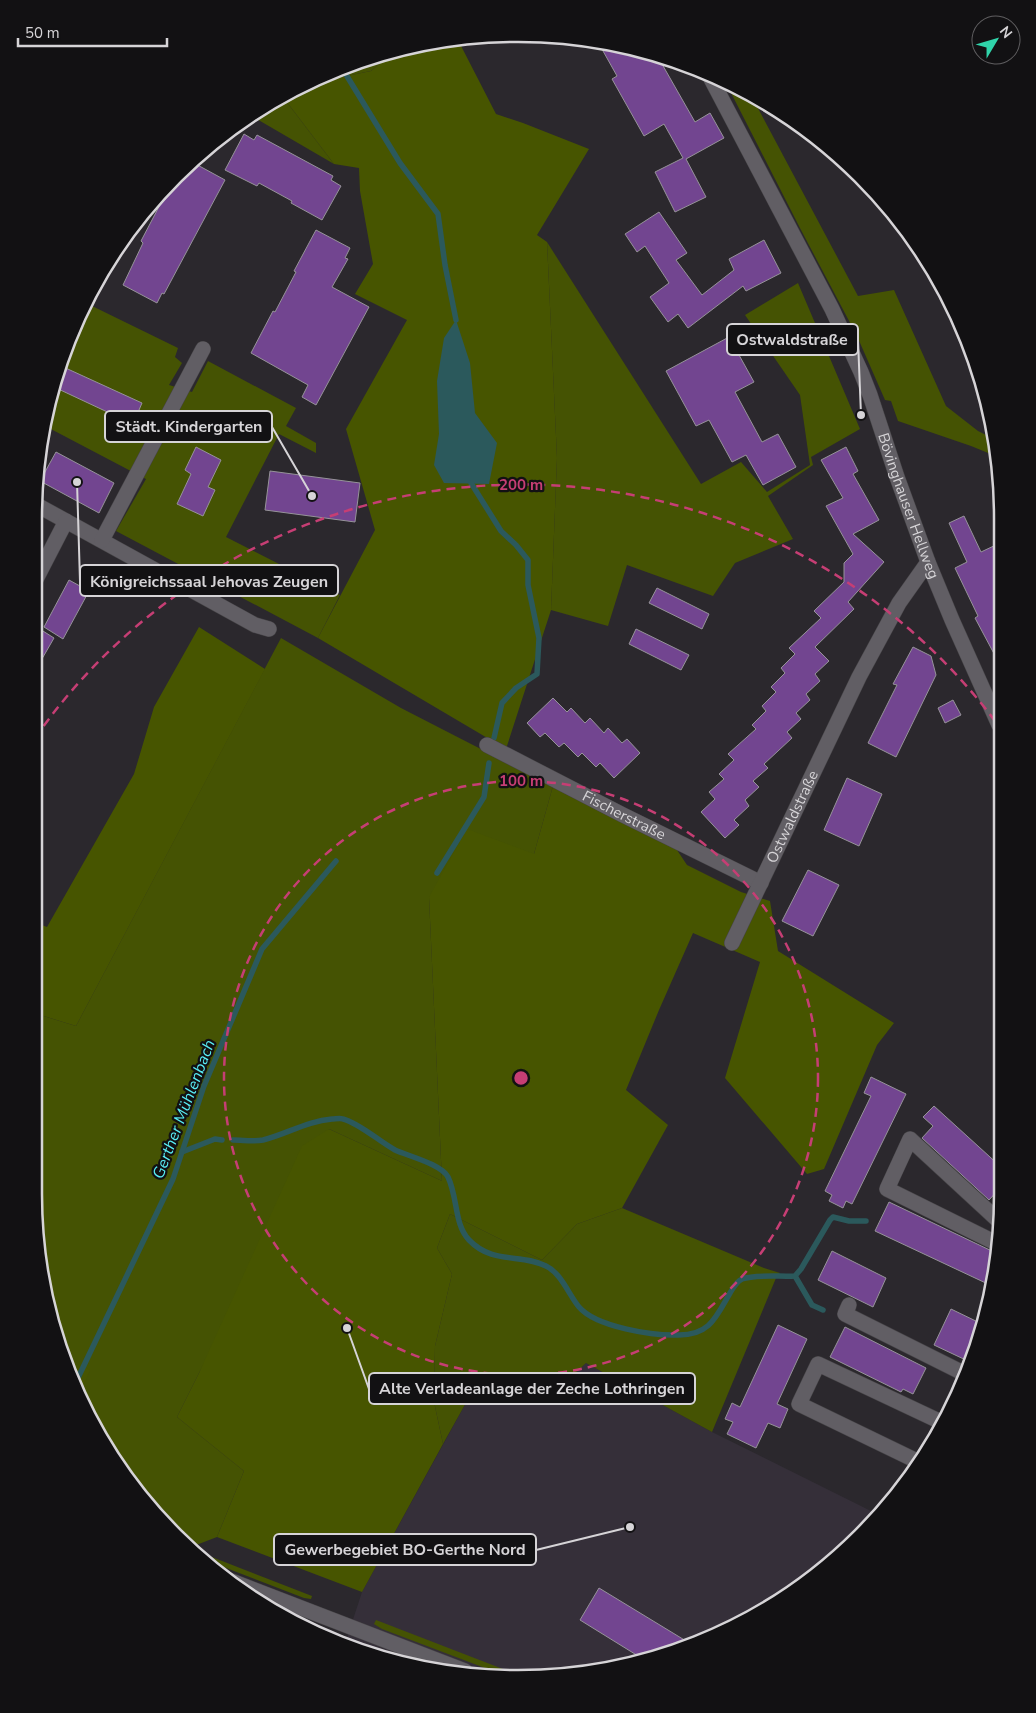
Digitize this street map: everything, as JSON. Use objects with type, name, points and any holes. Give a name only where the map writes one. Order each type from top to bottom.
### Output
[{"type":"street","name":"Bövinghauser Hellweg","points":[[715,86],[832,309],[861,372],[928,562],[994,714]]},
{"type":"street","points":[[102,540],[203,349]]},
{"type":"street","points":[[43,508],[255,625],[269,629]]},
{"type":"street","points":[[42,567],[66,521]]},
{"type":"street","name":"Ostwaldstraße","points":[[732,943],[859,677],[899,603],[928,562]]},
{"type":"street","name":"Fischerstraße","points":[[487,745],[761,883]]},
{"type":"street","points":[[991,1240],[887,1189],[910,1139],[993,1215]]},
{"type":"street","points":[[849,1305],[845,1314],[959,1371]]},
{"type":"street","points":[[912,1460],[799,1404],[818,1364],[937,1420]]},
{"type":"street","points":[[253,1589],[453,1666]]},
{"type":"shaded area","points":[[586,1363],[712,1432],[872,1512],[832,1552],[807,1572],[756,1607],[700,1634],[641,1654],[580,1666],[518,1670],[487,1669],[425,1661],[395,1654],[347,1638],[362,1592],[472,1392],[498,1401],[554,1393]]},
{"type":"green space","points":[[461,46],[496,114],[589,149],[537,235],[547,242],[557,458],[551,610],[506,749],[318,638],[375,530],[346,429],[407,320],[355,294],[373,264],[360,191],[359,168],[334,164],[287,102],[340,77],[371,71],[380,64],[395,59]]},
{"type":"green space","points":[[380,64],[371,71],[340,77]]},
{"type":"green space","points":[[731,94],[757,107],[858,296],[894,290],[946,406],[986,435],[989,453],[898,421],[891,401],[885,400],[857,336]]},
{"type":"green space","points":[[287,102],[334,164],[259,120]]},
{"type":"green space","points":[[547,242],[701,484],[741,462],[767,492],[810,465],[800,395],[745,315],[798,283],[860,429],[811,457],[813,465],[768,496],[793,539],[735,563],[713,596],[627,565],[608,626],[551,610],[557,458]]},
{"type":"green space","points":[[93,306],[178,348],[175,357],[182,363],[169,385],[192,392],[208,361],[296,408],[286,426],[316,443],[316,453],[279,434],[226,537],[340,595],[318,638],[116,531],[146,479],[51,429],[68,365]]},
{"type":"green space","points":[[199,627],[265,669],[76,1026],[42,1015],[42,925],[47,927],[134,774],[154,707]]},
{"type":"green space","points":[[281,638],[401,708],[553,786],[534,854],[429,897],[442,1181],[329,1129],[177,1417],[244,1471],[217,1537],[197,1545],[161,1509],[141,1484],[106,1433],[79,1377],[68,1348],[52,1288],[47,1257],[42,1195],[42,1015],[76,1026]]},
{"type":"green space","points":[[553,786],[675,847],[687,865],[741,892],[770,901],[778,951],[894,1023],[877,1045],[824,1169],[807,1174],[725,1078],[760,962],[693,933],[626,1090],[668,1125],[622,1208],[577,1224],[542,1260],[450,1214],[437,1248],[452,1274],[435,1346],[434,1402],[443,1444],[362,1592],[217,1537],[244,1471],[177,1417],[199,1373],[302,1146],[329,1129],[442,1181],[429,897],[467,829],[534,854]]},
{"type":"green space","points":[[622,1208],[780,1273],[776,1278],[712,1432],[586,1363],[554,1393],[538,1399],[498,1401],[472,1392],[443,1444],[434,1402],[435,1346],[452,1274],[437,1248],[450,1214],[542,1260],[577,1224]]},
{"type":"green space","points":[[74,1364],[90,1370],[83,1386]]},
{"type":"green space","points":[[209,1556],[312,1596],[311,1599],[222,1566]]},
{"type":"green space","points":[[376,1620],[504,1670],[488,1669],[382,1629],[374,1624]]},
{"type":"water","points":[[456,320],[470,363],[475,413],[497,443],[489,484],[444,483],[434,465],[439,434],[437,381],[444,338]]},
{"type":"building","points":[[603,51],[663,66],[695,122],[710,113],[724,138],[686,159],[706,197],[675,212],[655,172],[683,158],[664,124],[644,136],[612,79],[617,76]]},
{"type":"building","points":[[244,134],[254,140],[257,135],[333,176],[331,180],[341,186],[322,220],[259,183],[257,186],[225,170]]},
{"type":"building","points":[[199,166],[225,180],[164,294],[162,293],[157,303],[123,285],[143,243],[141,241],[159,206]]},
{"type":"building","points":[[659,212],[687,253],[676,260],[702,295],[734,270],[729,259],[764,240],[781,273],[746,291],[743,286],[688,328],[678,314],[668,322],[650,297],[669,283],[645,246],[637,252],[625,234]]},
{"type":"building","points":[[316,230],[350,248],[345,258],[348,259],[332,287],[369,307],[316,405],[302,397],[308,385],[251,353],[273,311],[275,312]]},
{"type":"building","points":[[729,337],[754,382],[735,392],[762,442],[778,434],[796,467],[763,485],[746,455],[732,462],[709,420],[696,426],[666,371]]},
{"type":"building","points":[[67,369],[142,403],[133,424],[60,390]]},
{"type":"building","points":[[196,447],[221,460],[208,487],[215,490],[203,516],[177,504],[191,474],[185,470]]},
{"type":"building","points":[[846,447],[858,471],[853,474],[879,520],[853,534],[884,562],[848,602],[854,609],[815,647],[829,661],[815,674],[820,681],[806,694],[810,700],[796,713],[801,719],[787,732],[792,738],[764,764],[768,768],[753,781],[759,787],[745,800],[749,806],[734,820],[739,825],[725,838],[701,812],[715,799],[709,792],[724,779],[719,774],[734,760],[728,754],[756,729],[752,725],[766,711],[762,706],[776,692],[771,687],[785,673],[781,668],[795,654],[789,648],[821,618],[814,611],[844,582],[844,563],[853,554],[826,506],[843,498],[821,460]]},
{"type":"building","points":[[56,452],[114,483],[99,513],[44,483],[46,471]]},
{"type":"building","points":[[270,471],[360,483],[355,522],[265,510]]},
{"type":"building","points":[[964,516],[981,552],[994,546],[994,654],[975,618],[978,616],[955,568],[967,562],[949,523]]},
{"type":"building","points":[[69,580],[89,591],[63,639],[44,627]]},
{"type":"building","points":[[657,588],[709,614],[702,629],[649,603]]},
{"type":"building","points":[[636,629],[689,655],[681,670],[629,644]]},
{"type":"building","points":[[42,630],[54,638],[42,659]]},
{"type":"building","points":[[913,647],[931,656],[936,675],[896,757],[868,743],[897,685],[893,684]]},
{"type":"building","points":[[553,698],[567,712],[571,708],[585,723],[590,718],[604,733],[608,728],[622,743],[627,739],[640,753],[614,778],[600,763],[596,767],[582,753],[578,757],[564,743],[559,747],[545,733],[540,737],[527,723]]},
{"type":"building","points":[[953,700],[961,715],[945,723],[938,708]]},
{"type":"building","points":[[847,778],[882,794],[859,846],[824,830]]},
{"type":"building","points":[[808,870],[839,885],[813,936],[782,921]]},
{"type":"building","points":[[871,1077],[906,1094],[852,1204],[846,1201],[843,1208],[829,1201],[832,1195],[825,1191],[871,1096],[864,1093]]},
{"type":"building","points":[[934,1106],[994,1161],[994,1195],[989,1200],[922,1138],[933,1126],[923,1117]]},
{"type":"building","points":[[889,1202],[990,1250],[985,1283],[875,1231]]},
{"type":"building","points":[[832,1251],[886,1278],[873,1307],[818,1280]]},
{"type":"building","points":[[951,1309],[976,1321],[964,1359],[934,1345]]},
{"type":"building","points":[[778,1325],[807,1339],[777,1404],[788,1409],[780,1428],[768,1423],[756,1448],[727,1434],[733,1422],[725,1419],[732,1403],[740,1407]]},
{"type":"building","points":[[845,1327],[926,1368],[913,1394],[903,1389],[901,1392],[830,1357]]},
{"type":"building","points":[[599,1588],[684,1640],[637,1655],[580,1620]]},
{"type":"waterway","name":"Gerther Mühlenbach","points":[[346,75],[400,163],[438,214],[445,265],[456,320]]},
{"type":"waterway","name":"Gerther Mühlenbach","points":[[471,483],[501,531],[528,560],[528,585],[539,638],[537,674],[516,688],[502,703],[494,738]]},
{"type":"waterway","name":"Gerther Mühlenbach","points":[[437,873],[484,797],[489,763]]},
{"type":"waterway","name":"Gerther Mühlenbach","points":[[79,1376],[173,1179],[204,1086],[262,949],[336,861]]},
{"type":"waterway","points":[[233,1140],[263,1140],[323,1120],[340,1119],[349,1121],[363,1128],[395,1150],[432,1164],[444,1172],[451,1185],[458,1219],[464,1234],[478,1248],[497,1256],[527,1260],[546,1266],[556,1274],[575,1302],[587,1314],[611,1325],[655,1334],[690,1334],[705,1328],[716,1317],[735,1285],[742,1279],[761,1276],[795,1276],[833,1217],[849,1221],[866,1221]]},
{"type":"waterway","points":[[182,1152],[215,1139],[222,1140]]},
{"type":"waterway","points":[[795,1276],[812,1305],[823,1310]]},
{"type":"place","name":"Ostwaldstraße","points":[[861,415]]},
{"type":"place","name":"Königreichssaal Jehovas Zeugen","points":[[77,482]]},
{"type":"place","name":"Städt. Kindergarten","points":[[312,496]]},
{"type":"place","name":"Alte Verladeanlage der Zeche Lothringen","points":[[347,1328]]},
{"type":"place","name":"Gewerbegebiet BO-Gerthe Nord","points":[[630,1527]]}]
